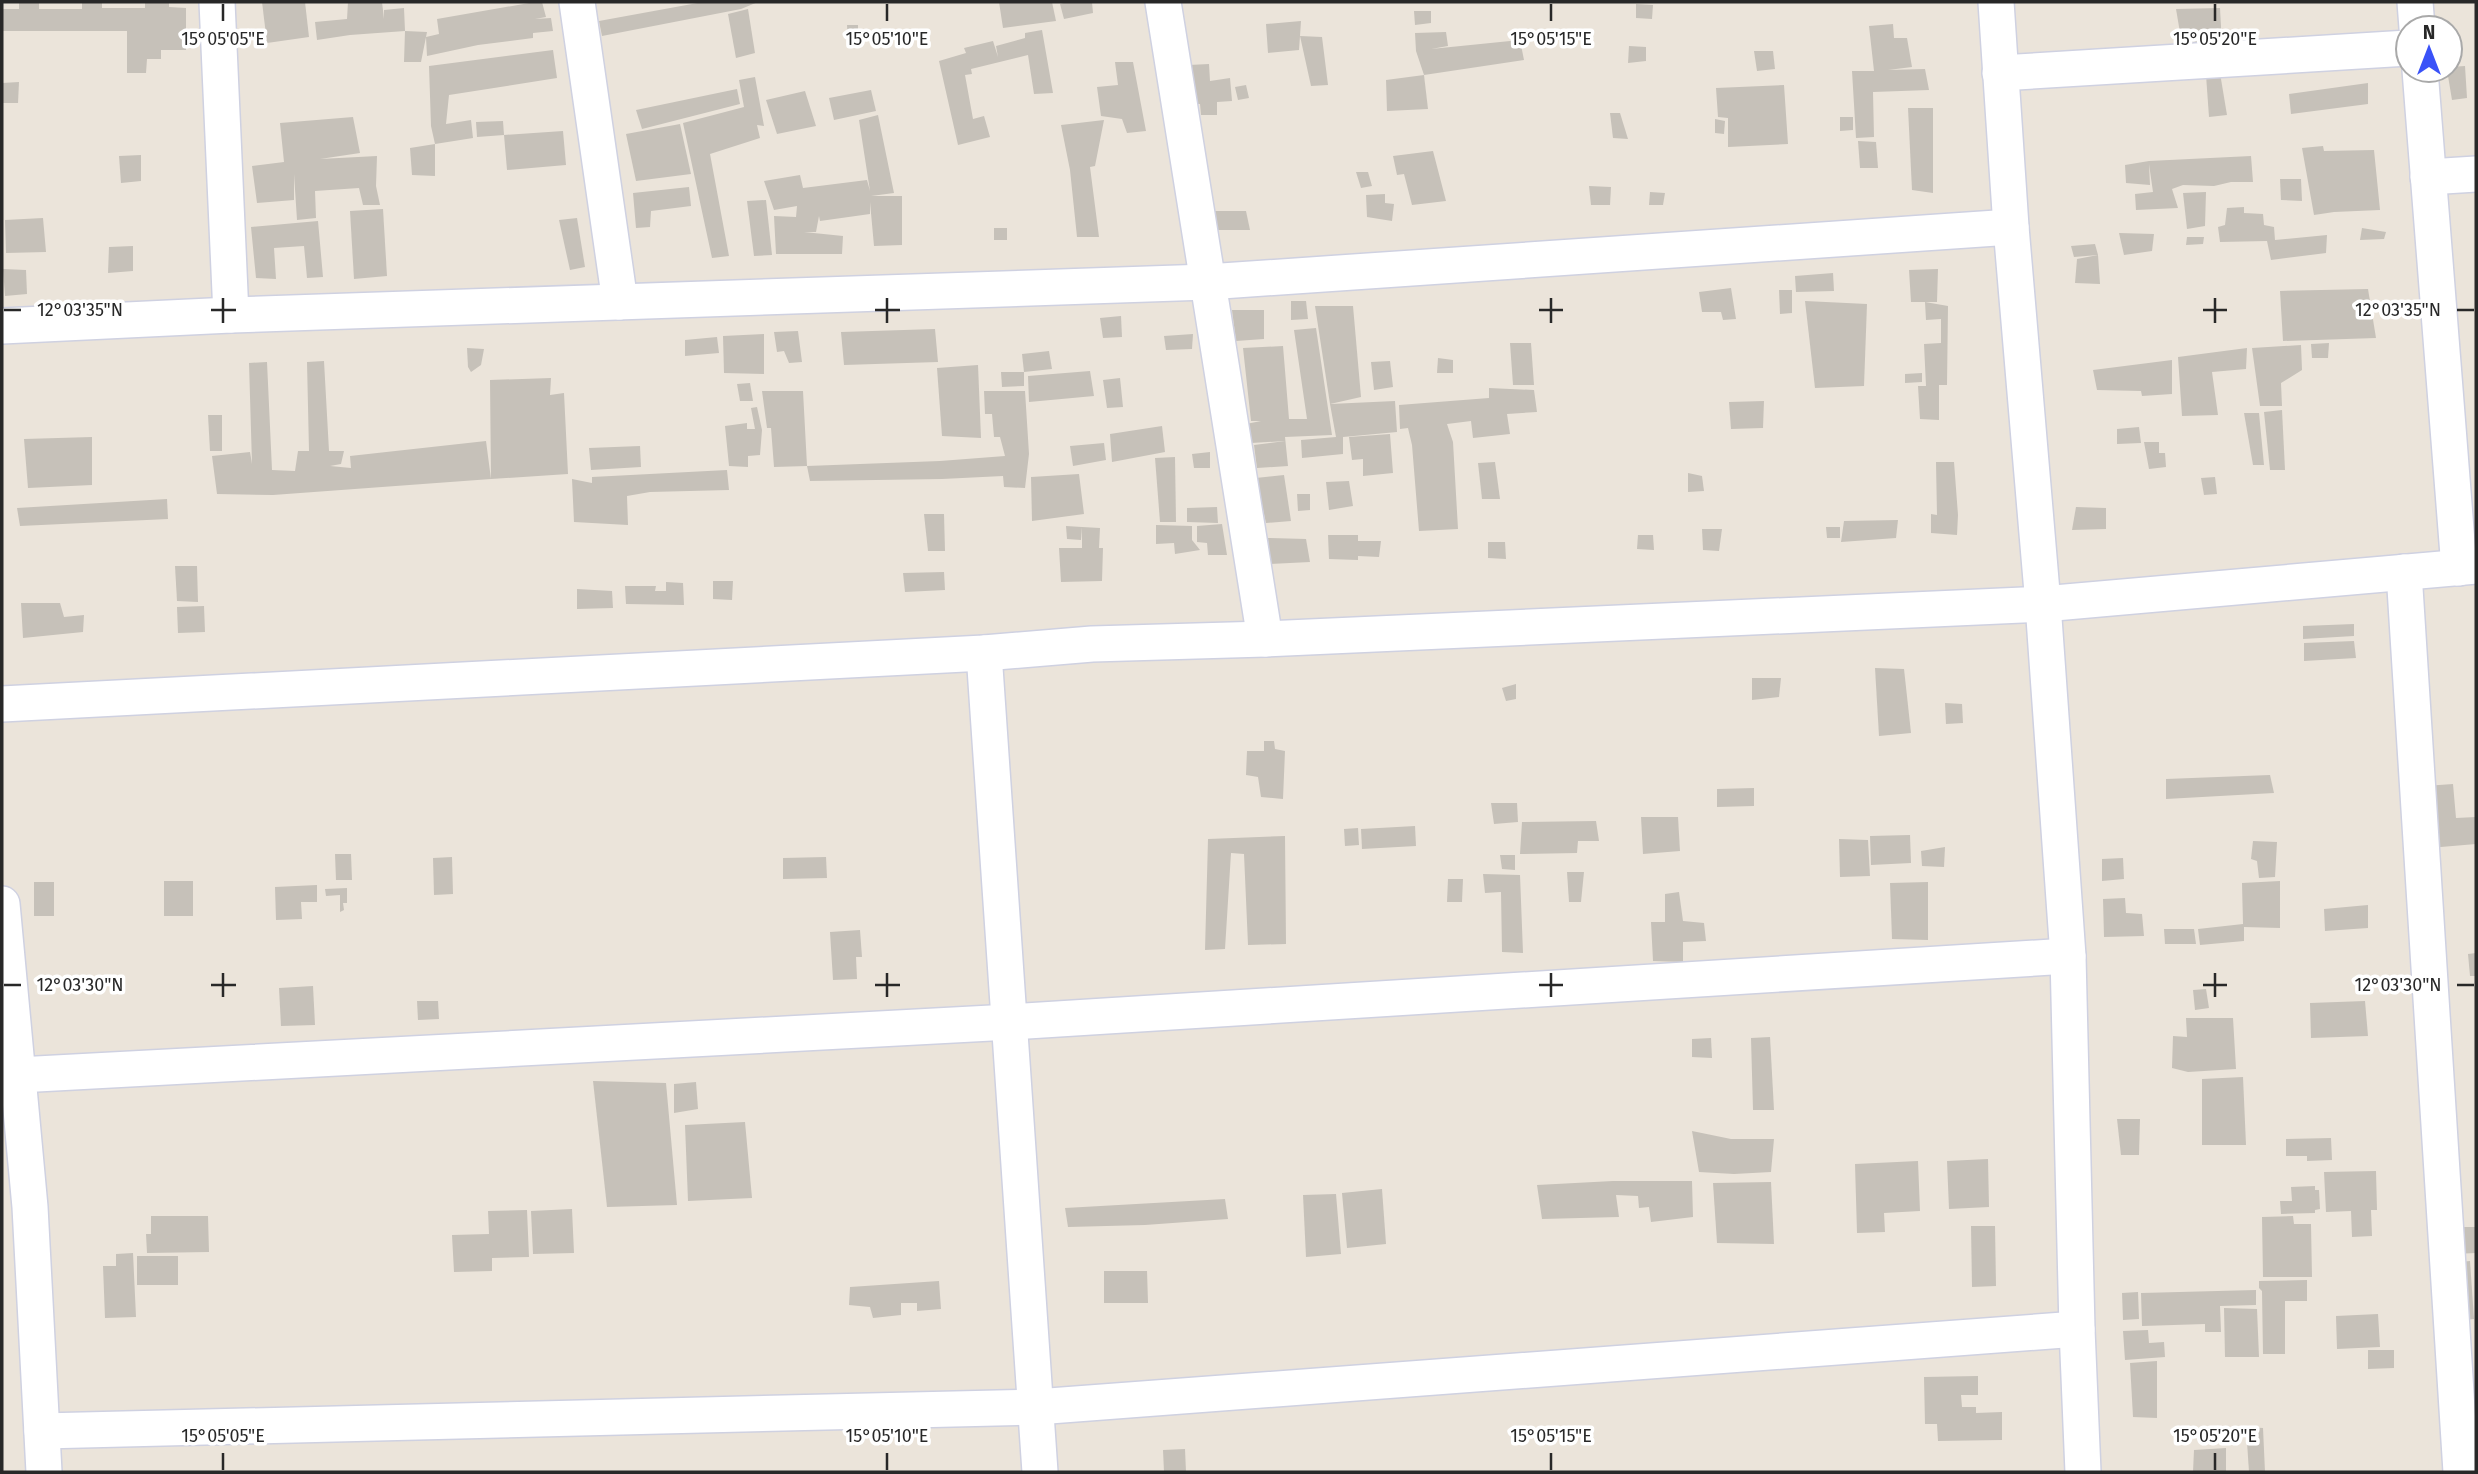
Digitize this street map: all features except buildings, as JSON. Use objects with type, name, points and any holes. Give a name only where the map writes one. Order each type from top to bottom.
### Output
[{"type":"street","points":[[217,2],[231,315]]},
{"type":"street","points":[[577,2],[620,302]]},
{"type":"street","points":[[1163,2],[1265,639]]},
{"type":"street","points":[[1996,2],[2011,227],[2043,604],[2067,956],[2083,1472]]},
{"type":"street","points":[[2000,73],[2394,49]]},
{"type":"street","points":[[2,704],[984,653],[1092,644],[1265,639],[2043,604],[2467,567],[2421,84]]},
{"type":"street","points":[[2428,177],[2476,174]]},
{"type":"street","points":[[2,326],[231,315],[1207,282],[2011,227]]},
{"type":"street","points":[[2404,572],[2461,1472]]},
{"type":"street","points":[[984,653],[1040,1472]]},
{"type":"street","points":[[2,904],[30,1206],[44,1472]]},
{"type":"street","points":[[18,1075],[1010,1022],[2067,956]]},
{"type":"street","points":[[42,1431],[1036,1407],[2077,1329]]}]
